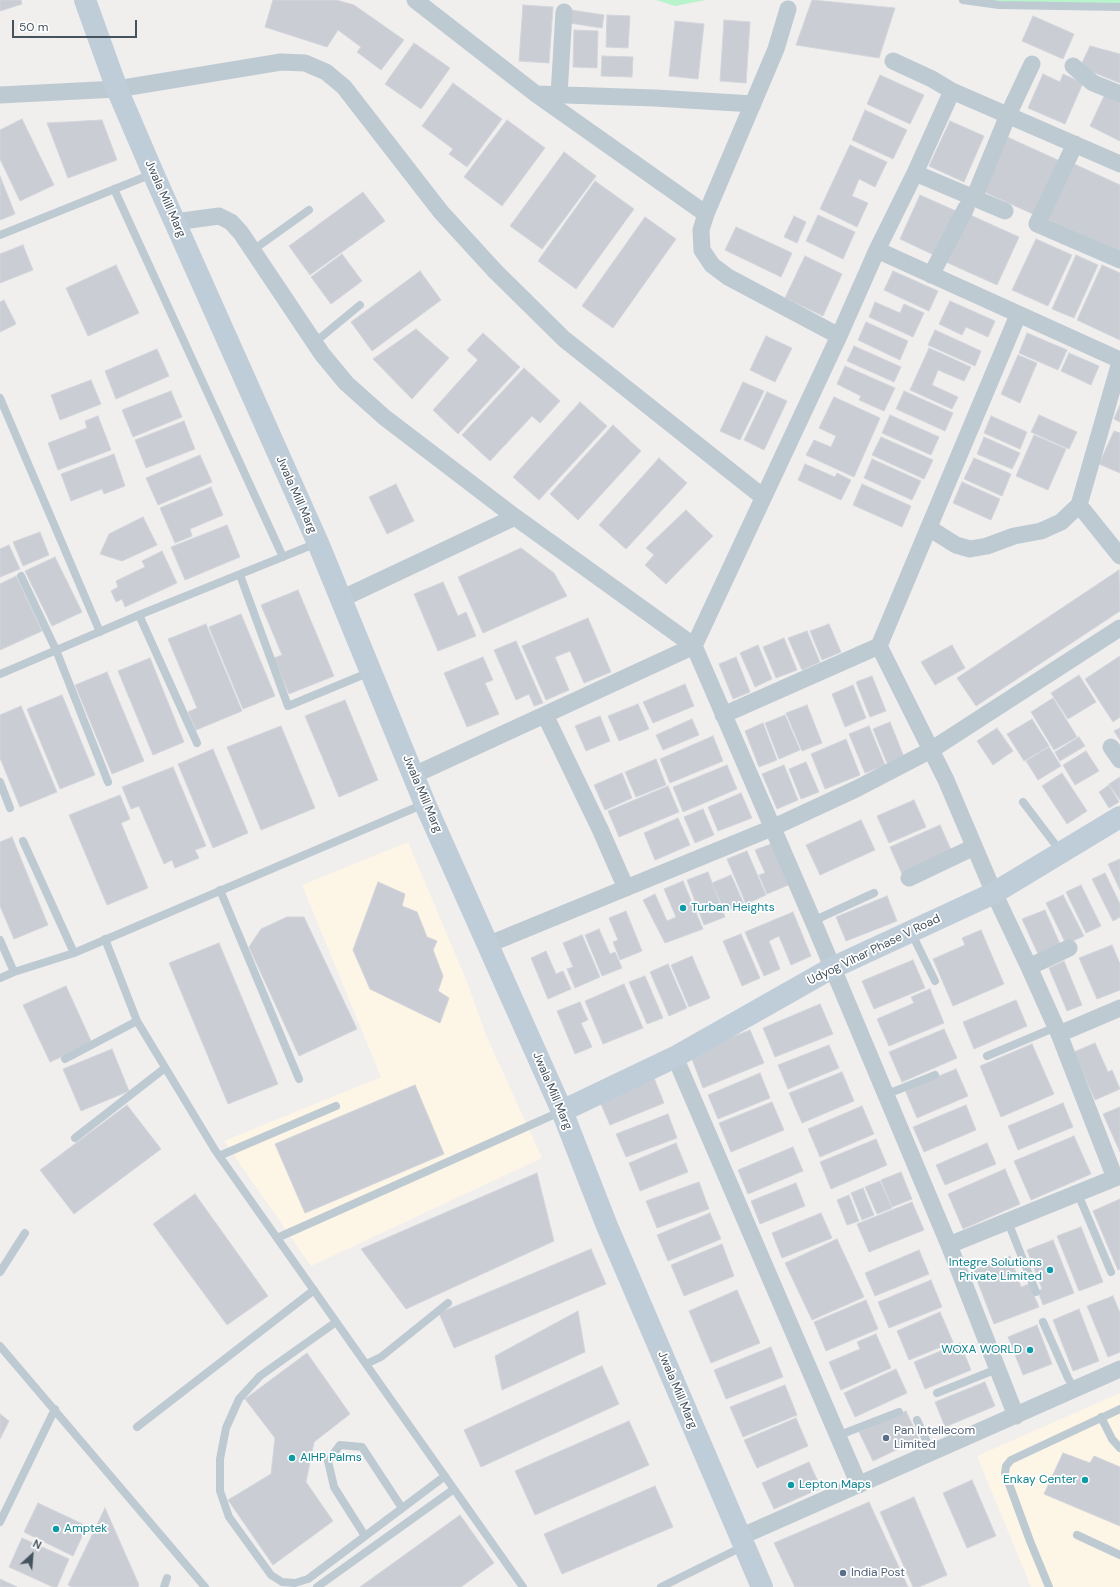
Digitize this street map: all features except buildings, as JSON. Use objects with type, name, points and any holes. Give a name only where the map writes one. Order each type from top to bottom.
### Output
[{"type":"street","name":"Jwala Mill Marg","points":[[85,0],[117,89],[318,543],[425,804],[562,1111],[607,1226],[762,1587]]},
{"type":"street","points":[[415,0],[536,94],[706,214]]},
{"type":"street","points":[[788,10],[776,49],[706,214],[701,230],[702,250],[712,265],[728,277],[839,336]]},
{"type":"street","points":[[559,95],[564,12]]},
{"type":"street","points":[[893,61],[932,79],[952,91],[1120,164]]},
{"type":"street","points":[[0,95],[117,89],[281,62],[304,63],[326,72],[344,87],[441,212],[495,271],[564,339],[763,497]]},
{"type":"street","points":[[931,275],[970,203],[1032,64]]},
{"type":"street","points":[[1073,66],[1093,83],[1120,94]]},
{"type":"street","points":[[414,775],[694,646],[952,91]]},
{"type":"street","points":[[536,94],[655,98],[753,104]]},
{"type":"street","points":[[1075,144],[1037,224],[1120,260]]},
{"type":"street","points":[[915,173],[970,203],[1005,211]]},
{"type":"street","points":[[175,222],[219,216],[231,222],[253,250],[314,343],[346,383],[384,417],[516,517],[694,646],[813,920],[948,1245],[1016,1416]]},
{"type":"street","points":[[877,250],[1120,361],[1079,505],[1061,522],[1041,531],[1014,536],[987,546],[970,549],[956,545],[929,528]]},
{"type":"street","points":[[723,715],[880,646],[1018,314]]},
{"type":"street","points":[[1079,505],[1120,556]]},
{"type":"street","points":[[341,599],[516,517]]},
{"type":"street","points":[[487,945],[772,828],[856,789],[931,750],[1120,628]]},
{"type":"street","points":[[880,646],[946,780],[994,894],[1058,1031],[1118,1177],[948,1245]]},
{"type":"street","points":[[545,714],[600,829],[626,888]]},
{"type":"street","name":"Udyog Vihar Phase V Road","points":[[562,1111],[675,1057],[832,968],[994,894],[1120,816]]},
{"type":"street","points":[[908,878],[974,847]]},
{"type":"street","points":[[1029,967],[1069,948]]},
{"type":"street","points":[[1058,1031],[1120,1008]]},
{"type":"street","points":[[675,1057],[858,1485]]},
{"type":"street","points":[[742,1541],[931,1451],[1016,1416],[1120,1370]]},
{"type":"lane","points":[[963,0],[999,5],[1120,7]]},
{"type":"lane","points":[[0,235],[153,173]]},
{"type":"lane","points":[[114,189],[283,557]]},
{"type":"lane","points":[[253,250],[309,210]]},
{"type":"lane","points":[[314,343],[360,305]]},
{"type":"lane","points":[[0,398],[100,632]]},
{"type":"lane","points":[[0,674],[139,615],[318,543]]},
{"type":"lane","points":[[240,575],[288,706],[371,671]]},
{"type":"lane","points":[[21,576],[56,650],[108,782]]},
{"type":"lane","points":[[139,615],[197,743]]},
{"type":"lane","points":[[0,782],[10,808]]},
{"type":"lane","points":[[1023,802],[1061,852]]},
{"type":"lane","points":[[0,978],[14,972],[74,953],[425,804]]},
{"type":"lane","points":[[23,841],[74,953]]},
{"type":"lane","points":[[220,890],[299,1079]]},
{"type":"lane","points":[[813,920],[874,892]]},
{"type":"lane","points":[[911,932],[935,981]]},
{"type":"lane","points":[[105,939],[137,1021],[219,1156],[523,1587]]},
{"type":"lane","points":[[0,940],[14,972]]},
{"type":"lane","points":[[65,1059],[137,1021]]},
{"type":"lane","points":[[987,1056],[1058,1031]]},
{"type":"lane","points":[[75,1138],[165,1068]]},
{"type":"lane","points":[[885,1095],[935,1075]]},
{"type":"lane","points":[[219,1156],[336,1106]]},
{"type":"lane","points":[[277,1238],[562,1111]]},
{"type":"lane","points":[[1078,1194],[1111,1272]]},
{"type":"lane","points":[[1008,1222],[1036,1292]]},
{"type":"lane","points":[[0,1272],[25,1233]]},
{"type":"lane","points":[[137,1427],[314,1290]]},
{"type":"lane","points":[[366,1364],[381,1357],[448,1303]]},
{"type":"lane","points":[[336,1322],[260,1376],[239,1399],[226,1428],[220,1459],[220,1491],[229,1517],[271,1575],[282,1582],[295,1583],[308,1578],[445,1476]]},
{"type":"lane","points":[[1043,1322],[1075,1390]]},
{"type":"lane","points":[[0,1346],[205,1587]]},
{"type":"lane","points":[[937,1393],[997,1370]]},
{"type":"lane","points":[[0,1522],[55,1409]]},
{"type":"lane","points":[[1049,1587],[1030,1542],[1005,1473],[1006,1466],[1011,1460],[1120,1409]]},
{"type":"lane","points":[[837,1436],[900,1412]]},
{"type":"lane","points":[[1101,1417],[1112,1438],[1120,1448]]},
{"type":"lane","points":[[917,1420],[931,1451]]},
{"type":"lane","points":[[365,1536],[334,1487],[328,1461],[340,1445],[362,1447],[402,1508]]},
{"type":"lane","points":[[317,1587],[454,1489]]},
{"type":"lane","points":[[1077,1535],[1120,1555]]},
{"type":"lane","points":[[661,1587],[742,1541]]},
{"type":"lane","points":[[164,1587],[167,1578]]},
{"type":"shaded area","points":[[408,842],[467,982],[486,1035],[542,1158],[311,1266],[224,1141],[381,1077],[302,885]]},
{"type":"shaded area","points":[[1120,1393],[1120,1587],[1031,1587],[977,1456]]},
{"type":"green space","points":[[656,0],[706,0],[675,6]]},
{"type":"green space","points":[[963,0],[1120,0],[1120,7]]},
{"type":"place","name":"Turban Heights","points":[[683,908]]},
{"type":"place","name":"Integre Solutions Private Limited","points":[[1050,1270]]},
{"type":"place","name":"WOXA WORLD","points":[[1030,1350]]},
{"type":"place","name":"Pan Intellecom Limited","points":[[886,1438]]},
{"type":"place","name":"AIHP Palms","points":[[292,1458]]},
{"type":"place","name":"Enkay Center","points":[[1085,1480]]},
{"type":"place","name":"Lepton Maps","points":[[791,1485]]},
{"type":"place","name":"Amptek","points":[[56,1529]]},
{"type":"place","name":"India Post","points":[[843,1573]]}]
